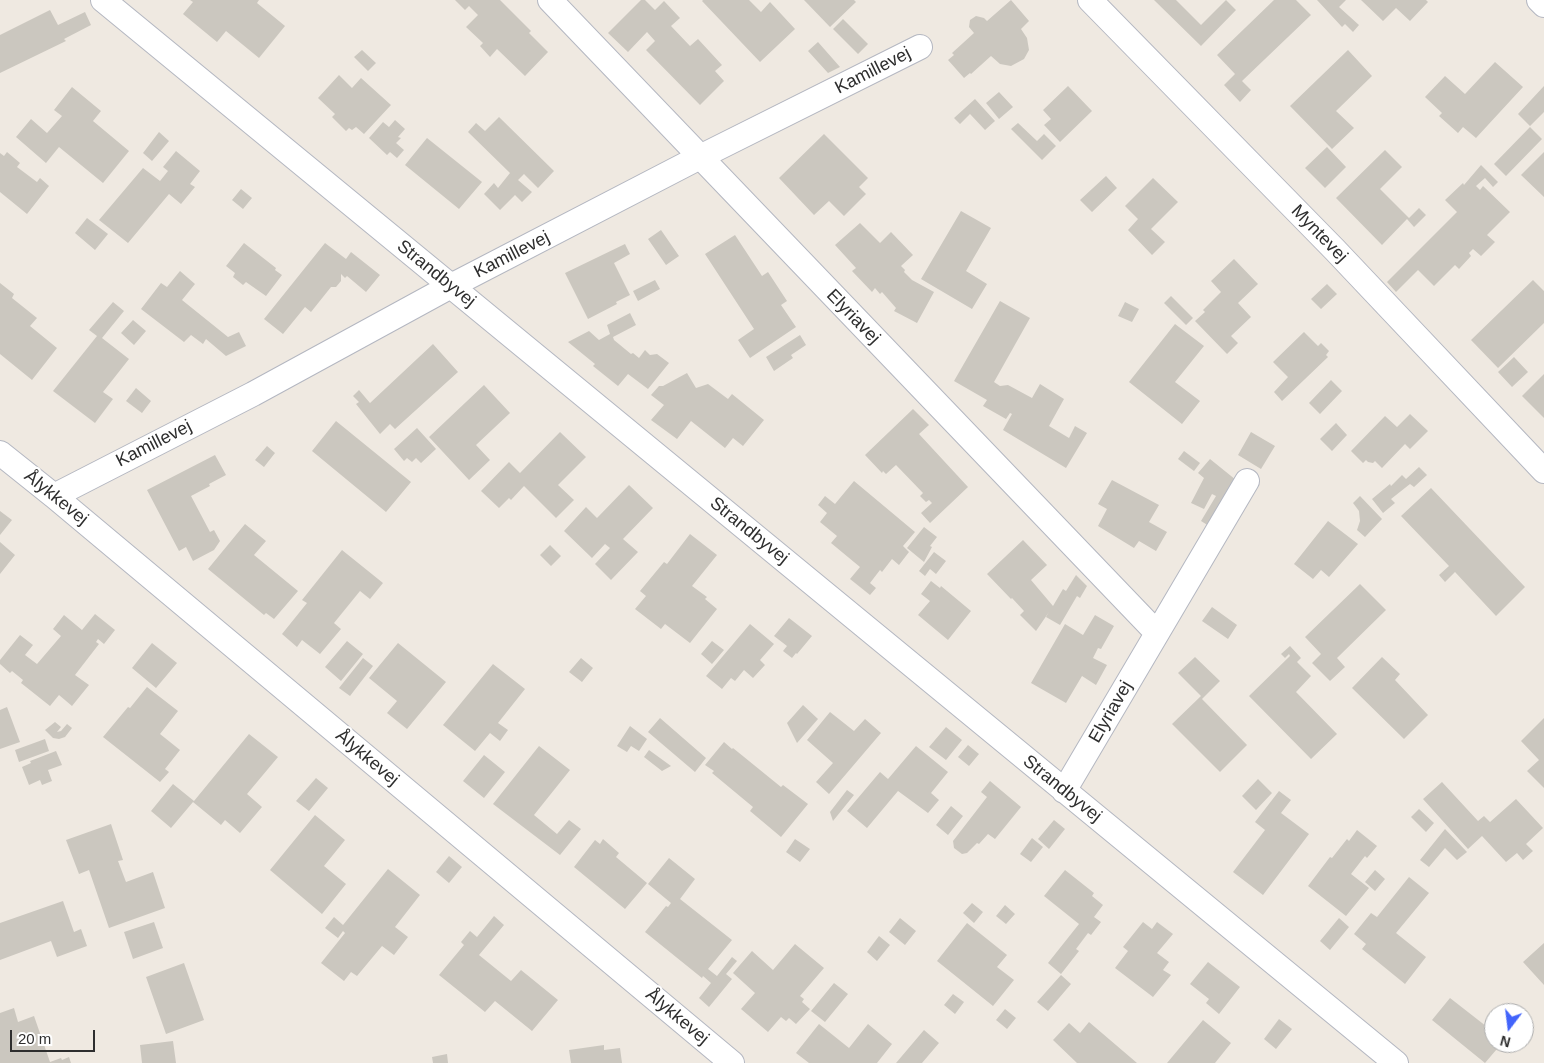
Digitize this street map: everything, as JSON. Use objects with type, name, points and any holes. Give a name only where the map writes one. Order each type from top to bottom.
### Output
[{"type":"street","name":"Strandbyvej","points":[[102,0],[1396,1063]]},
{"type":"street","name":"Elyriavej","points":[[550,0],[1157,633]]},
{"type":"street","name":"Myntevej","points":[[1090,0],[1335,250],[1544,471]]},
{"type":"street","points":[[1538,0],[1544,5]]},
{"type":"street","name":"Kamillevej","points":[[54,496],[252,394],[451,286],[700,157],[920,47]]},
{"type":"street","name":"Ålykkevej","points":[[0,453],[54,496],[732,1063]]},
{"type":"street","name":"Elyriavej","points":[[1064,791],[1247,481]]},
{"type":"building","points":[[190,0],[259,0],[257,3],[285,26],[259,58],[226,31],[217,42],[183,14],[193,2]]},
{"type":"building","points":[[455,0],[500,0],[531,31],[529,33],[548,52],[525,76],[497,49],[490,57],[480,46],[483,43],[466,27],[478,15],[469,6],[465,10]]},
{"type":"building","points":[[641,0],[645,0],[655,10],[664,1],[680,18],[671,26],[690,46],[698,39],[722,65],[715,71],[724,81],[700,105],[646,50],[655,41],[647,32],[628,52],[608,33]]},
{"type":"building","points":[[703,0],[749,0],[761,12],[770,2],[795,29],[760,62]]},
{"type":"building","points":[[804,0],[854,0],[856,2],[830,27]]},
{"type":"building","points":[[1011,0],[1029,21],[1021,29],[1027,38],[1029,50],[1024,59],[1011,66],[1000,64],[991,56],[964,78],[948,60],[954,55],[952,53],[974,33],[969,27],[970,20],[976,16],[987,21]]},
{"type":"building","points":[[1154,0],[1176,0],[1201,25],[1226,0],[1236,10],[1201,46]]},
{"type":"building","points":[[1274,0],[1296,0],[1311,15],[1242,81],[1251,90],[1240,102],[1224,85],[1235,74],[1217,55]]},
{"type":"building","points":[[1317,0],[1346,0],[1339,7],[1359,25],[1353,32],[1345,24],[1342,27]]},
{"type":"building","points":[[1361,0],[1426,0],[1428,2],[1410,21],[1396,8],[1383,21]]},
{"type":"building","points":[[50,10],[58,25],[85,12],[91,25],[64,39],[66,41],[0,73],[0,35]]},
{"type":"building","points":[[843,19],[868,44],[858,54],[833,29]]},
{"type":"building","points":[[818,42],[840,67],[828,73],[808,51]]},
{"type":"building","points":[[362,50],[376,63],[368,71],[354,57]]},
{"type":"building","points":[[1348,50],[1372,76],[1336,111],[1354,128],[1332,149],[1290,106]]},
{"type":"building","points":[[1495,62],[1523,87],[1476,138],[1463,127],[1458,133],[1439,116],[1442,113],[1425,97],[1445,76],[1465,94]]},
{"type":"building","points":[[339,75],[352,88],[361,78],[391,105],[364,134],[356,127],[352,130],[349,128],[346,131],[332,117],[335,114],[318,98]]},
{"type":"building","points":[[1068,86],[1092,111],[1060,142],[1044,125],[1051,119],[1043,110]]},
{"type":"building","points":[[1544,86],[1544,112],[1530,126],[1518,114]]},
{"type":"building","points":[[72,87],[101,111],[93,121],[129,151],[103,183],[59,147],[46,163],[16,137],[31,119],[47,133],[62,116],[54,110]]},
{"type":"building","points":[[999,92],[1013,107],[999,119],[986,103]]},
{"type":"building","points":[[975,99],[995,121],[985,130],[970,114],[960,124],[954,118]]},
{"type":"building","points":[[499,117],[554,171],[538,188],[524,174],[518,180],[532,192],[522,202],[515,195],[500,210],[484,194],[494,183],[498,188],[510,173],[468,132],[476,123],[485,131]]},
{"type":"building","points":[[395,120],[405,129],[398,137],[401,138],[396,143],[404,150],[397,158],[390,152],[387,155],[369,138],[383,122],[389,127]]},
{"type":"building","points":[[1018,123],[1037,141],[1044,134],[1056,146],[1042,160],[1011,129]]},
{"type":"building","points":[[1530,127],[1542,139],[1506,176],[1494,164]]},
{"type":"building","points":[[159,132],[169,141],[152,161],[143,153]]},
{"type":"building","points":[[824,134],[868,178],[859,187],[866,194],[844,216],[829,201],[814,215],[779,178]]},
{"type":"building","points":[[427,138],[482,182],[459,209],[405,165]]},
{"type":"building","points":[[1327,147],[1346,167],[1325,188],[1305,168]]},
{"type":"building","points":[[1385,150],[1402,167],[1380,189],[1409,218],[1419,208],[1426,215],[1414,227],[1407,219],[1382,245],[1336,198]]},
{"type":"building","points":[[176,151],[200,171],[190,184],[195,187],[181,204],[169,194],[128,243],[99,220],[143,168],[160,181],[168,171],[163,167]]},
{"type":"building","points":[[7,152],[20,163],[17,167],[37,182],[40,178],[49,186],[27,214],[0,192],[0,153],[4,156]]},
{"type":"building","points":[[1544,152],[1544,197],[1521,175]]},
{"type":"building","points":[[1481,165],[1498,182],[1493,187],[1485,178],[1476,186],[1480,190],[1483,186],[1510,212],[1487,235],[1495,242],[1481,256],[1473,249],[1469,253],[1471,256],[1459,269],[1455,265],[1434,286],[1418,270],[1396,292],[1387,282],[1457,212],[1445,200],[1463,183],[1464,185]]},
{"type":"building","points":[[1106,176],[1117,188],[1092,212],[1080,200]]},
{"type":"building","points":[[1153,178],[1178,202],[1151,229],[1165,242],[1152,255],[1128,230],[1138,219],[1125,206]]},
{"type":"building","points":[[241,189],[252,198],[243,209],[232,200]]},
{"type":"building","points":[[961,211],[991,228],[966,271],[987,284],[972,309],[921,279]]},
{"type":"building","points":[[87,218],[108,234],[95,250],[75,233]]},
{"type":"building","points":[[860,223],[880,243],[891,232],[913,255],[901,266],[905,270],[904,272],[912,280],[934,292],[917,323],[894,311],[896,308],[882,292],[880,294],[875,288],[872,292],[852,271],[856,268],[835,245]]},
{"type":"building","points":[[661,230],[679,256],[666,265],[648,239]]},
{"type":"building","points":[[735,235],[762,276],[768,272],[787,301],[781,305],[796,327],[750,358],[738,340],[754,329],[705,254]]},
{"type":"building","points":[[244,243],[282,275],[266,296],[246,282],[243,285],[233,277],[235,273],[226,266]]},
{"type":"building","points":[[325,243],[346,259],[351,252],[380,275],[366,292],[347,276],[345,278],[341,274],[341,281],[336,287],[331,287],[311,312],[305,307],[283,334],[264,319]]},
{"type":"building","points":[[625,244],[630,254],[614,263],[630,295],[588,319],[565,273]]},
{"type":"building","points":[[1234,259],[1258,284],[1238,303],[1251,317],[1231,336],[1238,343],[1227,354],[1195,321],[1221,292],[1211,281]]},
{"type":"building","points":[[180,271],[195,284],[182,300],[228,337],[239,332],[246,346],[226,356],[206,339],[203,344],[191,335],[184,342],[141,309],[161,283],[167,287]]},
{"type":"building","points":[[655,280],[660,289],[638,301],[633,291]]},
{"type":"building","points":[[1533,280],[1544,291],[1544,323],[1498,368],[1471,340]]},
{"type":"building","points":[[0,283],[14,294],[12,298],[37,318],[30,326],[57,348],[32,380],[0,354]]},
{"type":"building","points":[[1327,284],[1337,294],[1321,309],[1311,299]]},
{"type":"building","points":[[1171,296],[1193,318],[1186,325],[1164,303]]},
{"type":"building","points":[[1000,301],[1030,318],[994,382],[1000,386],[1008,385],[1032,398],[1040,384],[1064,399],[1049,426],[1069,438],[1075,426],[1087,433],[1066,468],[1003,430],[1012,414],[1010,413],[1006,419],[983,406],[987,400],[954,381]]},
{"type":"building","points":[[113,302],[124,311],[102,338],[129,359],[103,392],[113,399],[95,423],[53,391],[97,336],[89,330]]},
{"type":"building","points":[[1125,302],[1139,309],[1132,322],[1118,316]]},
{"type":"building","points":[[630,313],[636,325],[613,337],[614,340],[639,358],[645,350],[650,355],[657,354],[669,363],[648,389],[628,374],[618,386],[593,366],[595,364],[568,342],[589,331],[599,340],[610,334],[607,325]]},
{"type":"building","points":[[133,320],[146,331],[134,345],[121,333]]},
{"type":"building","points":[[1175,324],[1204,346],[1175,382],[1200,401],[1182,424],[1129,382]]},
{"type":"building","points":[[1304,332],[1318,346],[1321,343],[1329,351],[1326,355],[1328,357],[1282,401],[1274,392],[1288,377],[1273,362]]},
{"type":"building","points":[[800,335],[806,345],[791,355],[793,358],[774,371],[766,357]]},
{"type":"building","points":[[433,344],[458,372],[395,429],[390,424],[380,434],[356,404],[359,402],[353,396],[359,390],[370,403]]},
{"type":"building","points":[[1514,357],[1528,372],[1512,387],[1498,372]]},
{"type":"building","points":[[687,373],[696,388],[708,384],[728,399],[732,394],[764,420],[743,446],[733,438],[725,448],[691,421],[677,439],[651,420],[664,405],[651,395],[659,386],[663,386]]},
{"type":"building","points":[[1544,374],[1544,418],[1522,396]]},
{"type":"building","points":[[1331,380],[1342,391],[1320,414],[1309,403]]},
{"type":"building","points":[[484,385],[510,413],[476,445],[490,460],[469,480],[429,437]]},
{"type":"building","points":[[136,388],[151,401],[142,413],[126,401]]},
{"type":"building","points":[[913,409],[929,425],[919,434],[968,487],[930,523],[921,513],[932,503],[929,500],[926,502],[920,496],[923,493],[896,465],[886,474],[883,471],[882,473],[865,455]]},
{"type":"building","points":[[1410,414],[1428,431],[1410,449],[1405,444],[1382,468],[1375,461],[1373,463],[1366,460],[1363,463],[1351,451],[1385,416],[1397,427]]},
{"type":"building","points":[[336,421],[411,482],[386,512],[312,451]]},
{"type":"building","points":[[1336,423],[1347,435],[1332,451],[1320,439]]},
{"type":"building","points":[[417,428],[436,449],[421,463],[416,458],[412,462],[407,458],[404,461],[394,449]]},
{"type":"building","points":[[560,432],[586,457],[558,485],[574,500],[556,518],[524,486],[511,500],[509,498],[499,508],[481,491],[509,462],[520,473]]},
{"type":"building","points":[[1251,432],[1275,446],[1261,469],[1238,455]]},
{"type":"building","points":[[267,446],[275,453],[264,467],[255,460]]},
{"type":"building","points":[[1184,451],[1200,463],[1194,471],[1178,459]]},
{"type":"building","points":[[215,455],[226,475],[191,496],[210,532],[214,530],[220,541],[214,550],[193,561],[186,547],[179,551],[147,490]]},
{"type":"building","points":[[1210,459],[1236,480],[1209,526],[1201,521],[1216,496],[1212,494],[1204,509],[1191,503],[1204,478],[1198,473]]},
{"type":"building","points":[[1419,467],[1427,475],[1414,487],[1410,484],[1391,499],[1395,503],[1383,513],[1372,499],[1390,484],[1391,486],[1402,475],[1406,479]]},
{"type":"building","points":[[1112,480],[1159,505],[1149,522],[1167,532],[1156,551],[1139,541],[1134,548],[1098,526],[1107,509],[1098,504]]},
{"type":"building","points":[[854,481],[915,532],[903,546],[909,552],[899,565],[892,559],[870,583],[876,588],[870,595],[850,579],[860,567],[831,543],[837,536],[820,522],[827,513],[818,505],[825,496],[835,504]]},
{"type":"building","points":[[629,485],[653,508],[623,539],[638,552],[611,580],[595,564],[610,548],[605,544],[592,558],[564,531],[586,507],[597,518]]},
{"type":"building","points":[[1431,488],[1525,587],[1496,616],[1455,572],[1445,582],[1439,575],[1449,566],[1401,516]]},
{"type":"building","points":[[1360,496],[1382,519],[1365,537],[1357,530],[1360,521],[1359,511],[1353,503]]},
{"type":"building","points":[[0,511],[12,520],[0,535]]},
{"type":"building","points":[[1328,521],[1358,544],[1329,577],[1321,570],[1313,579],[1294,564]]},
{"type":"building","points":[[245,524],[266,541],[254,555],[298,591],[274,619],[266,613],[264,615],[208,569]]},
{"type":"building","points":[[924,527],[937,537],[930,546],[932,547],[924,562],[907,548]]},
{"type":"building","points":[[690,534],[717,555],[692,586],[707,597],[705,599],[717,609],[690,643],[665,624],[661,629],[635,609],[646,596],[640,591],[664,562],[667,564]]},
{"type":"building","points":[[1023,540],[1047,565],[1031,580],[1053,606],[1063,589],[1066,591],[1076,575],[1087,586],[1080,598],[1077,596],[1060,625],[1046,617],[1049,612],[1036,631],[1020,615],[1024,611],[987,574]]},
{"type":"building","points":[[0,542],[15,555],[0,574]]},
{"type":"building","points":[[550,545],[561,556],[551,566],[540,555]]},
{"type":"building","points":[[342,550],[383,583],[370,599],[360,591],[334,623],[341,629],[320,654],[302,640],[297,647],[282,634],[307,603],[302,600]]},
{"type":"building","points":[[934,552],[946,561],[936,574],[930,569],[925,576],[919,571]]},
{"type":"building","points":[[931,581],[940,588],[941,586],[971,611],[948,640],[918,615],[930,601],[921,594]]},
{"type":"building","points":[[1360,584],[1386,610],[1337,658],[1345,667],[1330,681],[1312,663],[1321,654],[1305,637]]},
{"type":"building","points":[[1212,607],[1237,625],[1228,639],[1202,621]]},
{"type":"building","points":[[95,614],[115,630],[104,644],[98,639],[96,642],[99,644],[75,675],[89,685],[72,706],[59,695],[50,706],[21,683],[23,680],[12,671],[10,673],[0,664],[0,660],[20,635],[33,645],[25,655],[37,664],[61,636],[53,629],[64,615],[82,630]]},
{"type":"building","points":[[1095,615],[1114,626],[1101,649],[1098,648],[1093,658],[1107,665],[1096,685],[1082,676],[1066,703],[1031,683],[1065,624],[1083,635]]},
{"type":"building","points":[[789,618],[812,636],[792,658],[783,651],[787,646],[774,636]]},
{"type":"building","points":[[750,624],[774,644],[760,660],[765,665],[753,678],[744,670],[735,681],[731,678],[722,689],[706,676]]},
{"type":"building","points":[[347,641],[363,654],[341,681],[325,667]]},
{"type":"building","points":[[712,641],[724,650],[712,664],[701,654]]},
{"type":"building","points":[[152,643],[177,663],[156,688],[132,668]]},
{"type":"building","points":[[398,643],[446,682],[407,729],[387,713],[397,701],[369,678]]},
{"type":"building","points":[[1290,646],[1301,658],[1297,662],[1311,676],[1296,692],[1337,734],[1311,759],[1249,696],[1290,656],[1289,654],[1285,658],[1281,654]]},
{"type":"building","points":[[1195,657],[1220,681],[1202,699],[1247,745],[1220,772],[1172,724],[1201,696],[1178,673]]},
{"type":"building","points":[[1382,657],[1400,674],[1395,680],[1428,715],[1404,739],[1352,688]]},
{"type":"building","points":[[363,658],[373,666],[350,696],[339,688]]},
{"type":"building","points":[[581,658],[593,668],[582,682],[569,672]]},
{"type":"building","points":[[493,664],[525,689],[498,723],[508,730],[500,741],[490,733],[475,751],[443,725]]},
{"type":"building","points":[[147,687],[178,711],[160,734],[180,750],[165,769],[169,772],[160,782],[103,737]]},
{"type":"building","points":[[803,705],[818,719],[797,743],[787,723]]},
{"type":"building","points":[[7,707],[20,742],[0,749],[0,710]]},
{"type":"building","points":[[830,712],[854,731],[865,719],[881,733],[829,794],[816,782],[833,763],[807,740]]},
{"type":"building","points":[[660,718],[706,758],[695,772],[648,732]]},
{"type":"building","points":[[1544,718],[1544,788],[1527,771],[1539,760],[1521,741]]},
{"type":"building","points":[[55,722],[61,727],[57,732],[61,731],[67,724],[72,728],[65,737],[53,738],[45,730]]},
{"type":"building","points":[[630,726],[647,739],[639,751],[631,746],[627,752],[617,746]]},
{"type":"building","points":[[946,727],[962,740],[946,760],[929,747]]},
{"type":"building","points":[[249,734],[278,757],[247,794],[262,807],[240,833],[225,820],[221,825],[193,802],[171,828],[151,811],[173,784],[194,801]]},
{"type":"building","points":[[45,739],[49,751],[19,762],[15,750]]},
{"type":"building","points":[[724,742],[781,787],[783,785],[808,804],[781,837],[750,811],[753,807],[705,765]]},
{"type":"building","points":[[968,745],[979,754],[969,766],[958,757]]},
{"type":"building","points":[[539,746],[570,770],[534,815],[557,834],[569,820],[581,829],[560,855],[493,804]]},
{"type":"building","points":[[916,746],[948,772],[931,793],[939,800],[928,813],[898,791],[867,828],[847,811],[880,772],[888,779]]},
{"type":"building","points":[[649,750],[671,766],[662,771],[644,757]]},
{"type":"building","points":[[56,751],[62,765],[48,770],[52,781],[42,785],[40,780],[29,785],[22,767],[31,763],[30,761]]},
{"type":"building","points":[[484,755],[505,772],[484,798],[463,781]]},
{"type":"building","points":[[316,778],[328,788],[309,811],[296,801]]},
{"type":"building","points":[[1258,779],[1272,793],[1256,810],[1242,796]]},
{"type":"building","points":[[990,781],[1021,807],[995,839],[988,834],[979,844],[977,843],[967,853],[962,854],[954,848],[953,841],[987,797],[981,792]]},
{"type":"building","points":[[1442,782],[1478,821],[1484,816],[1490,822],[1516,799],[1543,828],[1526,844],[1533,851],[1523,860],[1517,853],[1506,862],[1482,836],[1468,849],[1423,799]]},
{"type":"building","points":[[847,790],[854,795],[833,821],[830,812]]},
{"type":"building","points":[[1279,791],[1291,800],[1281,813],[1309,834],[1263,895],[1233,872],[1265,830],[1255,822]]},
{"type":"building","points":[[951,806],[963,816],[948,835],[936,825]]},
{"type":"building","points":[[1419,809],[1434,823],[1426,832],[1411,817]]},
{"type":"building","points":[[315,815],[345,840],[324,866],[346,884],[322,914],[270,870]]},
{"type":"building","points":[[1054,820],[1065,829],[1049,849],[1038,839]]},
{"type":"building","points":[[111,824],[123,860],[118,861],[126,882],[153,872],[165,908],[109,928],[89,870],[79,874],[66,840]]},
{"type":"building","points":[[1445,829],[1467,852],[1457,860],[1445,848],[1429,867],[1420,860]]},
{"type":"building","points":[[1357,830],[1377,846],[1367,858],[1365,856],[1351,874],[1369,888],[1346,916],[1308,886],[1330,857],[1332,858],[1347,839],[1349,841]]},
{"type":"building","points":[[1032,838],[1043,847],[1031,862],[1020,854]]},
{"type":"building","points":[[603,839],[619,853],[616,857],[647,883],[625,909],[574,867],[595,840],[600,844]]},
{"type":"building","points":[[795,839],[810,849],[800,862],[786,852]]},
{"type":"building","points":[[449,856],[462,867],[449,883],[436,872]]},
{"type":"building","points":[[669,858],[695,879],[680,899],[732,940],[708,969],[717,976],[732,957],[737,961],[726,974],[732,979],[709,1007],[699,998],[711,983],[703,976],[702,978],[645,932],[666,906],[668,907],[671,903],[648,884]]},
{"type":"building","points":[[388,869],[420,895],[395,927],[408,937],[394,955],[382,946],[357,976],[351,972],[344,981],[321,963],[345,933],[343,931],[338,938],[325,928],[334,917],[343,925]]},
{"type":"building","points":[[1065,870],[1094,893],[1092,896],[1103,905],[1094,917],[1101,922],[1091,935],[1088,933],[1076,949],[1079,951],[1061,974],[1048,963],[1079,924],[1044,896]]},
{"type":"building","points":[[1375,870],[1385,879],[1375,891],[1365,882]]},
{"type":"building","points":[[1409,877],[1429,893],[1396,933],[1426,957],[1405,984],[1362,949],[1366,944],[1354,934],[1371,913],[1377,917]]},
{"type":"building","points":[[63,901],[74,932],[81,929],[87,946],[57,957],[51,941],[0,960],[0,923]]},
{"type":"building","points":[[972,903],[983,912],[974,923],[963,913]]},
{"type":"building","points":[[1005,905],[1015,914],[1006,924],[996,916]]},
{"type":"building","points":[[494,916],[504,925],[479,955],[511,981],[521,970],[558,1000],[532,1031],[495,1001],[485,1012],[439,975],[464,945],[461,942],[470,931],[477,937]]},
{"type":"building","points":[[900,918],[916,931],[905,945],[889,932]]},
{"type":"building","points":[[1339,918],[1349,927],[1330,950],[1320,941]]},
{"type":"building","points":[[154,922],[163,948],[133,959],[124,932]]},
{"type":"building","points":[[1143,922],[1152,929],[1157,922],[1173,934],[1157,953],[1169,962],[1163,970],[1171,975],[1153,997],[1115,968],[1128,951],[1123,947]]},
{"type":"building","points":[[967,923],[1007,955],[997,967],[1014,980],[993,1006],[937,961]]},
{"type":"building","points":[[879,936],[890,945],[877,961],[867,952]]},
{"type":"building","points":[[1544,943],[1544,985],[1523,962]]},
{"type":"building","points":[[795,944],[824,968],[800,996],[804,999],[802,1002],[810,1009],[796,1024],[789,1018],[786,1021],[781,1017],[768,1032],[741,1009],[755,993],[733,973],[752,951],[773,970]]},
{"type":"building","points":[[1208,962],[1240,987],[1219,1014],[1206,1003],[1209,999],[1190,984]]},
{"type":"building","points":[[184,963],[204,1020],[166,1034],[146,977]]},
{"type":"building","points":[[1061,975],[1071,984],[1048,1011],[1037,1002]]},
{"type":"building","points":[[834,983],[848,994],[825,1022],[811,1011]]},
{"type":"building","points":[[953,994],[964,1002],[955,1014],[944,1005]]},
{"type":"building","points":[[1450,998],[1484,1025],[1484,1053],[1494,1053],[1485,1063],[1432,1020]]},
{"type":"building","points":[[14,1008],[18,1022],[34,1016],[50,1062],[69,1057],[71,1063],[0,1063],[0,1013]]},
{"type":"building","points":[[1005,1009],[1016,1018],[1007,1029],[996,1020]]},
{"type":"building","points":[[1279,1019],[1292,1029],[1276,1049],[1264,1039]]},
{"type":"building","points":[[1203,1020],[1231,1043],[1215,1063],[1167,1063]]},
{"type":"building","points":[[1089,1022],[1137,1063],[1077,1063],[1053,1040],[1069,1023],[1080,1033]]},
{"type":"building","points":[[819,1024],[849,1048],[868,1024],[892,1044],[877,1063],[809,1063],[796,1053]]},
{"type":"building","points":[[924,1030],[939,1043],[922,1063],[896,1063]]},
{"type":"building","points":[[173,1041],[176,1063],[142,1063],[140,1045]]},
{"type":"building","points":[[604,1045],[604,1050],[620,1048],[622,1063],[571,1063],[569,1050]]},
{"type":"building","points":[[447,1054],[448,1063],[433,1063],[432,1057]]}]
